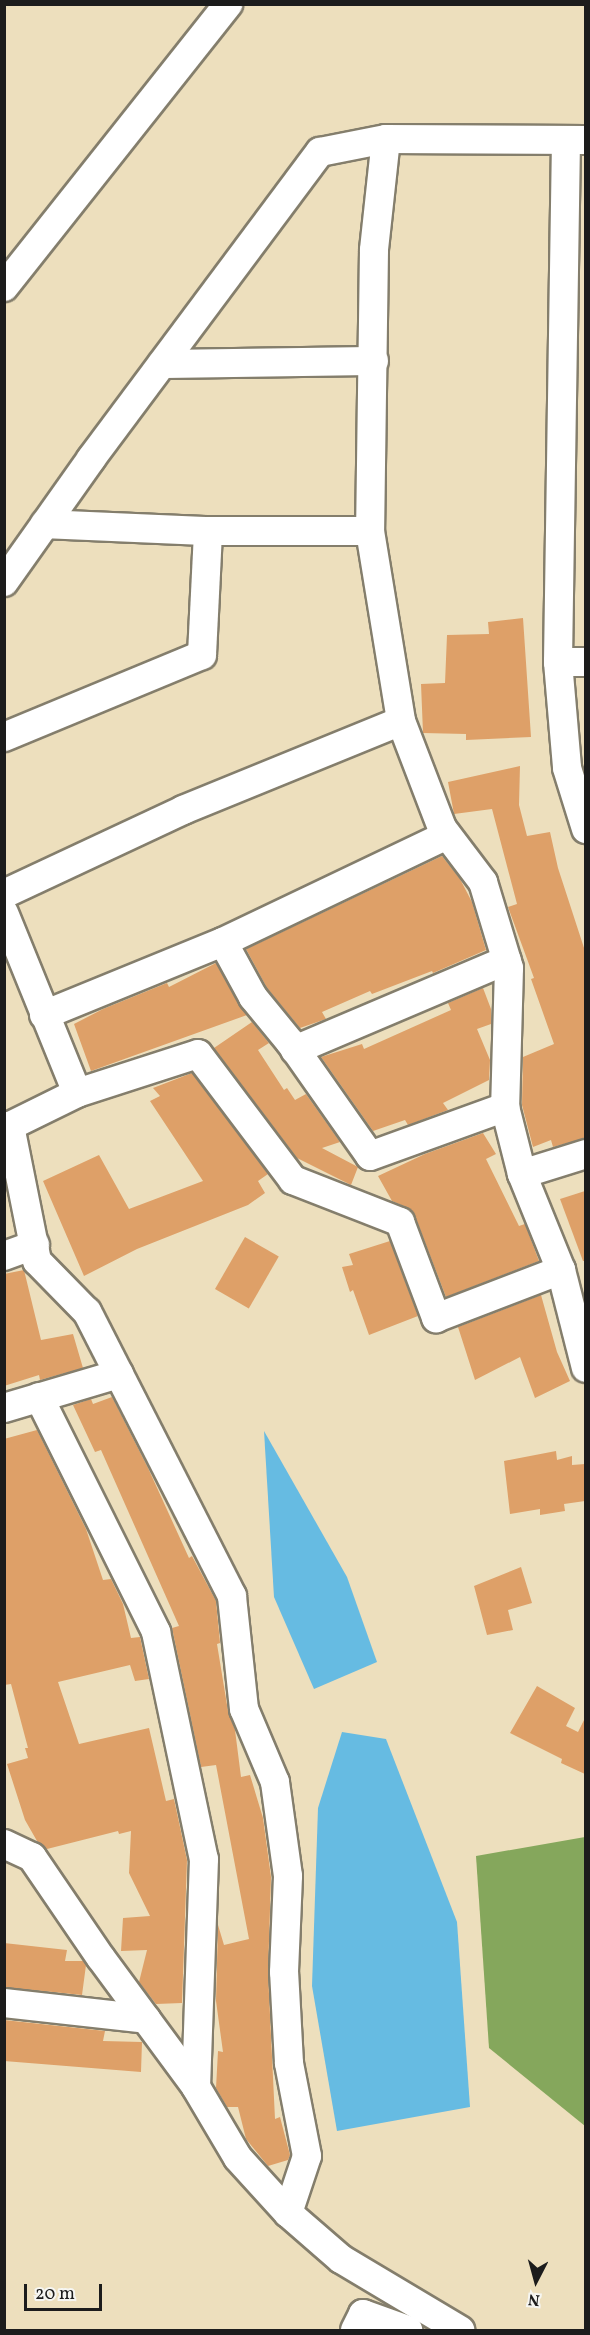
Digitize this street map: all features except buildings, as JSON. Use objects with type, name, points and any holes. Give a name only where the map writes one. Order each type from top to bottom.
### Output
[{"type":"street","points":[[4,287],[228,4]]},
{"type":"street","points":[[386,138],[374,250],[370,531],[401,721],[442,828],[483,882],[507,960],[509,968],[505,1107],[522,1174],[561,1270],[585,1368]]},
{"type":"street","points":[[4,582],[162,363],[320,152],[386,138],[576,140],[572,662],[567,768],[585,830]]},
{"type":"street","points":[[162,363],[374,361]]},
{"type":"street","points":[[45,524],[208,531],[370,531]]},
{"type":"street","points":[[4,737],[202,655],[208,531]]},
{"type":"street","points":[[4,894],[183,810],[401,721]]},
{"type":"street","points":[[44,1015],[223,942],[447,835]]},
{"type":"street","points":[[4,913],[77,1093]]},
{"type":"street","points":[[223,942],[253,997],[295,1050],[370,1156],[505,1107]]},
{"type":"street","points":[[295,1050],[507,960]]},
{"type":"street","points":[[288,2213],[307,2156],[289,2063],[284,1972],[288,1876],[274,1782],[244,1709],[232,1596],[143,1426],[87,1312],[37,1261],[10,1126],[77,1093],[198,1054],[293,1180],[400,1222],[436,1318],[561,1270]]},
{"type":"street","points":[[522,1174],[585,1154]]},
{"type":"street","points":[[4,1256],[34,1245]]},
{"type":"street","points":[[4,1408],[119,1374]]},
{"type":"street","points":[[39,1398],[156,1632],[204,1859],[196,2087]]},
{"type":"street","points":[[7,1839],[32,1857],[196,2087],[238,2158],[288,2213],[341,2259],[460,2331]]},
{"type":"street","points":[[4,2003],[146,2019]]},
{"type":"street","points":[[355,2331],[363,2314],[408,2331]]},
{"type":"green space","points":[[586,1837],[585,2126],[489,2048],[476,1856]]},
{"type":"water","points":[[264,1431],[347,1577],[377,1662],[314,1689],[274,1597]]},
{"type":"water","points":[[342,1732],[386,1739],[457,1922],[470,2107],[337,2131],[312,1986],[318,1808]]}]
